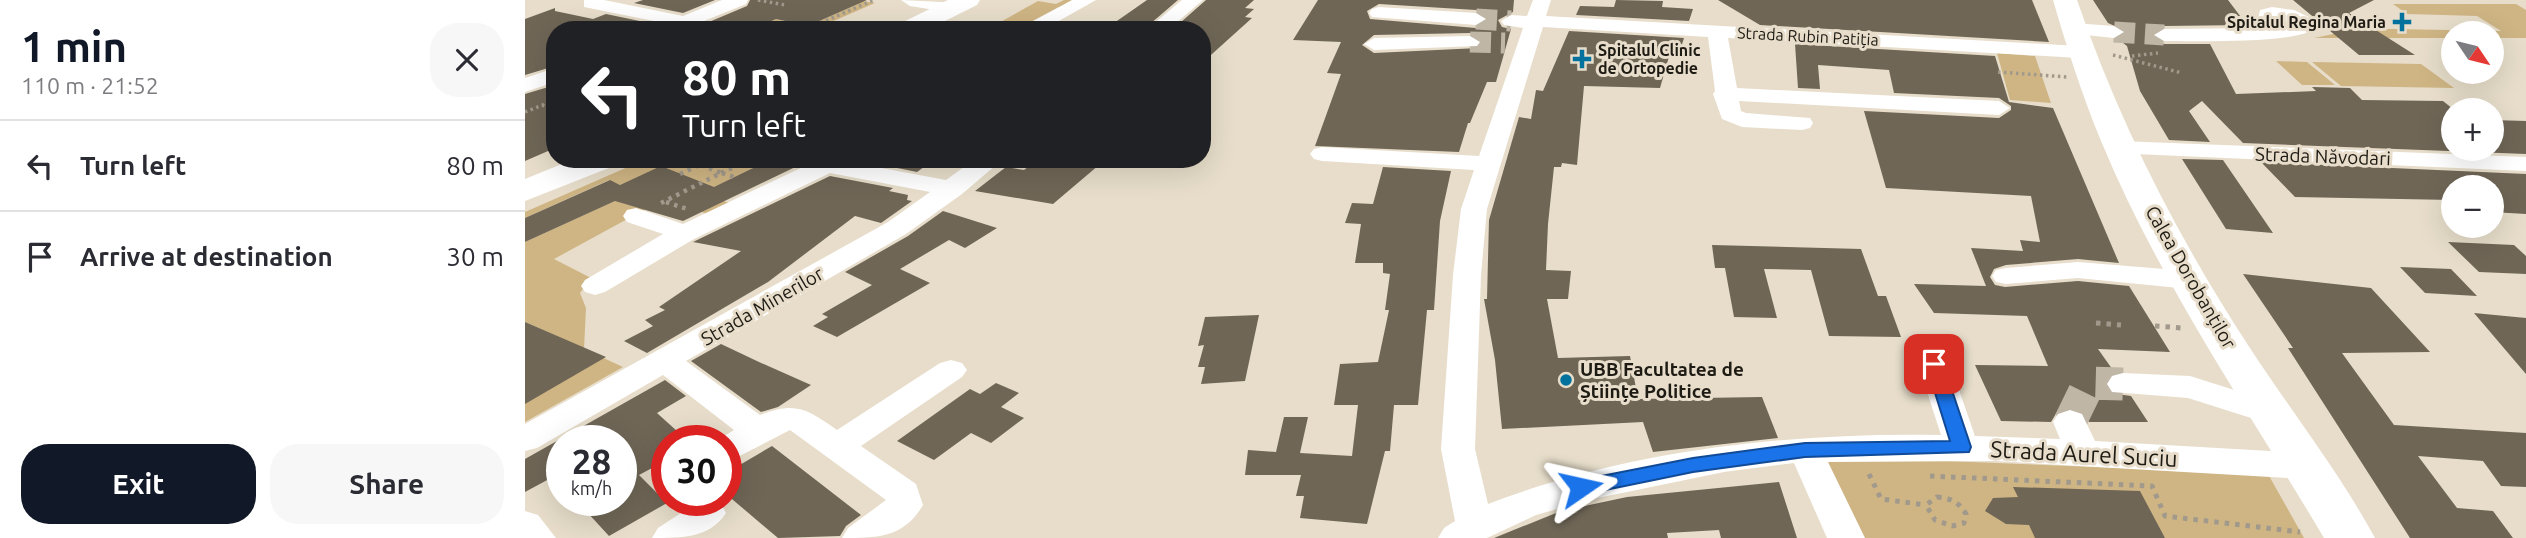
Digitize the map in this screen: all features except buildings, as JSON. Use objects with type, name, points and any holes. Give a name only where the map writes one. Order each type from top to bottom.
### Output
[{"type":"main road","name":"Calea Dorobanților","points":[[2065,0],[2075,46],[2120,148],[2189,280],[2350,538]]},
{"type":"main road","points":[[925,21],[961,4]]},
{"type":"main road","points":[[525,191],[581,168]]},
{"type":"street","points":[[687,21],[739,0]]},
{"type":"street","points":[[910,0],[961,4]]},
{"type":"street","points":[[1045,21],[1087,0]]},
{"type":"street","points":[[1167,21],[1194,0]]},
{"type":"street","points":[[591,3],[680,21]]},
{"type":"street","points":[[1379,13],[1476,19]]},
{"type":"street","points":[[1466,532],[1458,424],[1474,209],[1527,25]]},
{"type":"street","name":"Strada Rubin Patiția","points":[[1527,25],[2075,46],[2113,30]]},
{"type":"street","points":[[2163,39],[2184,33],[2245,29]]},
{"type":"street","points":[[1717,31],[1724,94],[1730,114],[1734,118],[1802,123]]},
{"type":"street","points":[[1374,44],[1470,42]]},
{"type":"street","points":[[525,86],[546,78]]},
{"type":"street","points":[[1724,94],[1999,108]]},
{"type":"street","name":"Strada Năvodari","points":[[2120,148],[2526,164]]},
{"type":"street","points":[[1322,154],[1488,164]]},
{"type":"street","points":[[595,286],[685,233],[821,168]]},
{"type":"street","points":[[860,168],[953,190]]},
{"type":"street","name":"Strada Minerilor","points":[[525,439],[897,228],[980,168]]},
{"type":"street","points":[[636,216],[685,233]]},
{"type":"street","points":[[2006,276],[2078,270],[2189,280]]},
{"type":"street","points":[[665,361],[760,432]]},
{"type":"street","points":[[1934,364],[1962,447]]},
{"type":"street","points":[[2190,387],[2241,364]]},
{"type":"street","points":[[837,446],[951,370]]},
{"type":"street","points":[[2123,384],[2190,387],[2273,414]]},
{"type":"street","points":[[742,442],[789,417],[798,419],[904,494],[905,505],[861,538]]},
{"type":"street","name":"Strada Aurel Suciu","points":[[1466,532],[1534,501],[1581,487],[1693,465],[1805,450],[1962,447],[2078,439],[2305,466]]},
{"type":"street","points":[[1805,450],[1846,538]]},
{"type":"street","points":[[671,538],[704,516]]},
{"type":"street","points":[[525,525],[537,538]]},
{"type":"path","points":[[757,0],[785,5]]},
{"type":"path","points":[[824,21],[874,0]]},
{"type":"path","points":[[2128,57],[2163,39]]},
{"type":"path","points":[[1998,72],[2075,46]]},
{"type":"path","points":[[2113,55],[2182,73]]},
{"type":"path","points":[[525,112],[546,103]]},
{"type":"path","points":[[542,104],[546,105]]},
{"type":"path","points":[[680,174],[692,168]]},
{"type":"path","points":[[709,168],[734,177]]},
{"type":"path","points":[[636,216],[732,168]]},
{"type":"path","points":[[2096,323],[2121,325]]},
{"type":"path","points":[[2155,326],[2190,328]]},
{"type":"path","points":[[1869,474],[1881,499],[1926,505],[1937,497],[1949,498],[1961,505],[1966,519],[1959,525],[1946,526],[1929,515],[1926,505]]},
{"type":"path","points":[[1820,483],[1882,474]]},
{"type":"path","points":[[1923,476],[2152,486],[2165,516],[2300,532]]},
{"type":"shaded area","points":[[858,0],[875,3],[834,21],[819,21],[858,4]]},
{"type":"shaded area","points":[[1064,0],[1084,0],[1072,7],[1059,7],[1032,21],[1002,21],[1038,1],[1056,4]]},
{"type":"shaded area","points":[[2393,4],[2516,4],[2526,10],[2526,38],[2504,38],[2504,21],[2485,21],[2477,16],[2407,14]]},
{"type":"shaded area","points":[[2340,28],[2441,30],[2441,38],[2314,38],[2343,32]]},
{"type":"shaded area","points":[[1997,53],[2035,56],[2051,103],[2010,100]]},
{"type":"shaded area","points":[[2276,61],[2307,62],[2335,85],[2302,85]]},
{"type":"shaded area","points":[[2312,62],[2421,64],[2441,79],[2441,84],[2448,84],[2454,88],[2341,86]]},
{"type":"shaded area","points":[[625,168],[659,168],[620,185],[609,180],[525,218],[525,212]]},
{"type":"shaded area","points":[[660,168],[754,168],[703,193],[729,203],[800,168],[806,168],[713,216],[664,199],[554,259],[591,278],[580,293],[586,308],[584,349],[623,367],[525,422],[525,404],[561,338],[525,322],[525,242],[632,193]]},
{"type":"shaded area","points":[[1821,456],[2268,474],[2304,538],[1860,538]]},
{"type":"tunnel","points":[[1476,19],[1511,21]]},
{"type":"tunnel","points":[[2114,32],[2164,35]]},
{"type":"tunnel","points":[[1470,42],[1505,43]]},
{"type":"tunnel","points":[[2070,422],[2089,383],[2123,384]]},
{"type":"place","name":"Spitalul Regina Maria","points":[[2402,22]]},
{"type":"place","name":"Spitalul Clinic de Ortopedie","points":[[1582,59]]},
{"type":"place","name":"UBB Facultatea de Științe Politice","points":[[1566,380]]},
{"type":"route","points":[[1581,487],[1693,465],[1805,450],[1962,447],[1934,364]]}]
